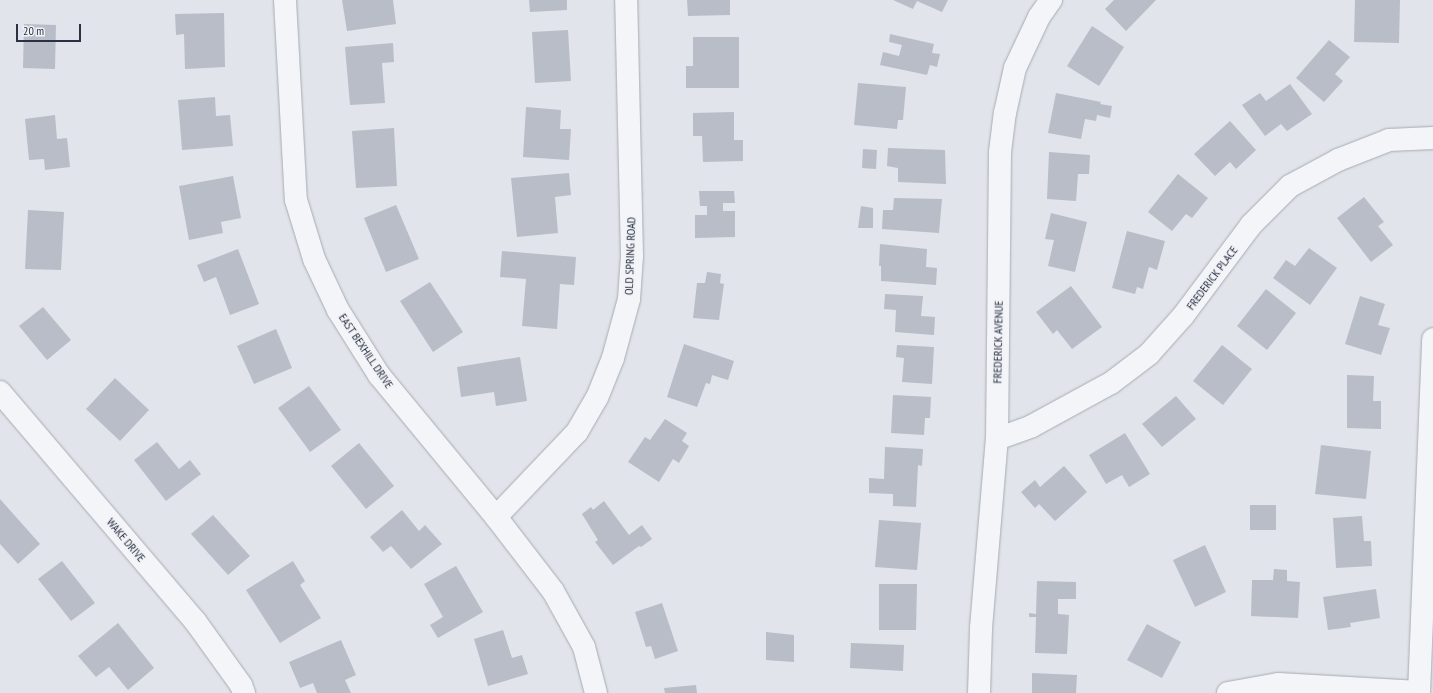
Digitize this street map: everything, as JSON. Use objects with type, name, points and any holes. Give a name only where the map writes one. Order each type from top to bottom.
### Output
[{"type":"street","name":"EAST BEXHILL DRIVE","points":[[285,0],[296,200],[314,259],[338,310],[379,376],[496,517],[553,591],[584,647],[596,693]]},
{"type":"street","name":"OLD SPRING ROAD","points":[[496,517],[577,432],[597,398],[613,358],[629,299],[632,256],[626,0]]},
{"type":"street","name":"FREDERICK AVENUE","points":[[979,693],[981,628],[997,439],[1000,152],[1013,73],[1039,17],[1051,0]]},
{"type":"street","name":"FREDERICK PLACE","points":[[997,439],[1032,426],[1110,383],[1149,354],[1183,316],[1251,225],[1290,186],[1338,160],[1389,140],[1433,138]]},
{"type":"street","points":[[1228,693],[1278,684],[1419,692],[1433,339]]},
{"type":"street","name":"WAKE DRIVE","points":[[0,392],[195,621],[241,685],[244,693]]},
{"type":"building","points":[[342,0],[393,0],[396,24],[347,31]]},
{"type":"building","points":[[529,0],[567,0],[567,10],[530,12]]},
{"type":"building","points":[[687,0],[730,0],[730,15],[688,16]]},
{"type":"building","points":[[893,0],[948,0],[942,12],[917,1],[913,9]]},
{"type":"building","points":[[1114,0],[1156,0],[1126,31],[1105,9]]},
{"type":"building","points":[[1355,0],[1400,0],[1399,43],[1354,42]]},
{"type":"building","points":[[224,13],[225,67],[185,69],[184,34],[176,35],[175,14]]},
{"type":"building","points":[[24,24],[56,25],[55,69],[23,68]]},
{"type":"building","points":[[1092,26],[1124,47],[1099,86],[1067,66]]},
{"type":"building","points":[[568,30],[571,81],[535,83],[532,32]]},
{"type":"building","points":[[890,34],[934,44],[932,53],[940,54],[937,67],[930,65],[927,75],[880,65],[883,52],[899,56],[902,45],[889,42]]},
{"type":"building","points":[[693,37],[739,37],[739,88],[686,88],[686,66],[693,66]]},
{"type":"building","points":[[1329,40],[1350,57],[1335,74],[1343,81],[1324,102],[1296,78]]},
{"type":"building","points":[[393,43],[394,62],[382,63],[385,103],[350,105],[345,47]]},
{"type":"building","points":[[858,83],[906,87],[903,120],[898,120],[897,129],[854,125]]},
{"type":"building","points":[[1290,84],[1312,114],[1287,131],[1281,124],[1265,136],[1242,105],[1260,93],[1266,101]]},
{"type":"building","points":[[1056,93],[1101,102],[1100,104],[1112,106],[1110,118],[1097,115],[1096,121],[1085,119],[1081,139],[1048,133]]},
{"type":"building","points":[[215,97],[216,116],[230,115],[233,146],[182,150],[178,100]]},
{"type":"building","points":[[526,107],[561,110],[560,129],[571,129],[569,160],[523,157]]},
{"type":"building","points":[[734,112],[734,140],[743,140],[743,161],[703,162],[702,136],[693,136],[693,113]]},
{"type":"building","points":[[55,115],[57,139],[67,138],[70,167],[45,170],[44,159],[29,160],[25,119]]},
{"type":"building","points":[[1230,121],[1256,150],[1236,169],[1230,162],[1215,176],[1194,154]]},
{"type":"building","points":[[394,128],[397,186],[356,188],[352,131]]},
{"type":"building","points":[[888,148],[945,150],[946,184],[898,182],[898,168],[887,166]]},
{"type":"building","points":[[863,149],[877,150],[876,169],[862,168]]},
{"type":"building","points":[[1049,152],[1090,155],[1089,174],[1078,174],[1076,201],[1047,199]]},
{"type":"building","points":[[569,173],[571,195],[555,197],[558,233],[517,237],[511,178]]},
{"type":"building","points":[[1178,174],[1208,198],[1192,218],[1186,214],[1172,231],[1148,212]]},
{"type":"building","points":[[233,176],[241,218],[221,222],[223,233],[189,240],[179,186]]},
{"type":"building","points":[[699,191],[734,191],[735,203],[723,203],[723,211],[735,211],[735,237],[695,238],[695,215],[707,215],[707,206],[700,206]]},
{"type":"building","points":[[1364,197],[1384,222],[1378,226],[1393,245],[1371,262],[1337,218]]},
{"type":"building","points":[[894,198],[942,199],[939,233],[882,229],[883,210],[893,210]]},
{"type":"building","points":[[396,205],[419,259],[386,272],[364,218]]},
{"type":"building","points":[[861,206],[873,208],[873,228],[858,228]]},
{"type":"building","points":[[28,210],[64,212],[61,270],[25,269]]},
{"type":"building","points":[[1051,213],[1087,222],[1075,272],[1048,266],[1054,240],[1045,239]]},
{"type":"building","points":[[1127,231],[1165,241],[1157,270],[1149,267],[1143,289],[1137,287],[1135,294],[1112,288]]},
{"type":"building","points":[[880,244],[927,249],[926,267],[937,268],[936,285],[881,281],[881,266],[879,266]]},
{"type":"building","points":[[1309,248],[1337,268],[1310,305],[1273,278],[1286,260],[1295,266]]},
{"type":"building","points":[[238,249],[259,304],[230,315],[216,277],[204,282],[197,265]]},
{"type":"building","points":[[502,251],[576,257],[574,285],[560,284],[557,329],[522,326],[526,279],[500,277]]},
{"type":"building","points":[[707,272],[721,274],[720,283],[724,284],[719,320],[693,318],[697,283],[705,283]]},
{"type":"building","points":[[430,282],[463,332],[433,352],[400,301]]},
{"type":"building","points":[[1071,286],[1102,327],[1072,349],[1057,330],[1053,334],[1036,312]]},
{"type":"building","points":[[1266,289],[1296,313],[1267,350],[1237,326]]},
{"type":"building","points":[[885,294],[923,296],[921,316],[935,317],[934,335],[895,332],[896,310],[884,309]]},
{"type":"building","points":[[1360,296],[1385,304],[1378,325],[1390,328],[1381,355],[1345,344]]},
{"type":"building","points":[[43,307],[71,340],[47,360],[19,326]]},
{"type":"building","points":[[276,329],[292,368],[254,384],[237,346]]},
{"type":"building","points":[[684,344],[734,361],[728,380],[712,375],[710,384],[706,383],[697,407],[667,397]]},
{"type":"building","points":[[897,345],[934,347],[932,384],[902,382],[904,358],[896,357]]},
{"type":"building","points":[[1222,345],[1252,369],[1223,405],[1193,381]]},
{"type":"building","points":[[520,357],[527,401],[496,406],[494,392],[461,397],[457,367]]},
{"type":"building","points":[[1347,375],[1374,376],[1373,401],[1381,401],[1381,429],[1347,428]]},
{"type":"building","points":[[115,378],[149,410],[120,441],[86,409]]},
{"type":"building","points":[[309,386],[341,430],[310,452],[278,408]]},
{"type":"building","points":[[893,395],[931,397],[930,418],[925,418],[924,435],[891,433]]},
{"type":"building","points":[[1176,396],[1196,419],[1162,447],[1142,424]]},
{"type":"building","points":[[665,419],[687,433],[682,441],[689,446],[679,463],[673,459],[659,482],[628,462],[645,437],[650,440]]},
{"type":"building","points":[[1125,433],[1150,474],[1129,487],[1122,475],[1106,484],[1089,455]]},
{"type":"building","points":[[157,442],[179,469],[190,460],[201,474],[166,501],[134,460]]},
{"type":"building","points":[[359,443],[394,486],[366,509],[331,466]]},
{"type":"building","points":[[1321,445],[1371,451],[1366,499],[1315,494]]},
{"type":"building","points":[[885,447],[923,449],[922,466],[918,465],[916,507],[893,506],[893,494],[869,493],[869,478],[884,479]]},
{"type":"building","points":[[1064,466],[1087,492],[1055,521],[1039,504],[1035,508],[1021,492],[1035,480],[1040,487]]},
{"type":"building","points":[[0,499],[40,544],[18,564],[0,544]]},
{"type":"building","points":[[604,501],[629,535],[642,525],[652,539],[641,547],[639,546],[613,565],[595,542],[598,540],[582,514],[591,507],[593,510]]},
{"type":"building","points":[[1250,505],[1276,505],[1276,530],[1250,530]]},
{"type":"building","points":[[402,510],[419,531],[425,525],[442,544],[411,569],[391,546],[383,552],[370,537]]},
{"type":"building","points":[[213,515],[250,556],[228,575],[191,534]]},
{"type":"building","points":[[1362,516],[1364,541],[1371,541],[1372,566],[1336,568],[1333,518]]},
{"type":"building","points":[[879,520],[921,523],[917,570],[875,567]]},
{"type":"building","points":[[1205,545],[1226,592],[1195,607],[1173,560]]},
{"type":"building","points":[[62,561],[95,603],[71,621],[38,579]]},
{"type":"building","points":[[293,561],[305,581],[300,585],[321,618],[280,643],[246,590]]},
{"type":"building","points":[[456,566],[483,612],[438,638],[430,625],[443,617],[424,584]]},
{"type":"building","points":[[1274,569],[1287,570],[1287,581],[1300,582],[1298,618],[1251,616],[1252,580],[1273,580]]},
{"type":"building","points":[[1037,581],[1076,582],[1076,599],[1058,599],[1058,614],[1069,615],[1067,654],[1035,653],[1036,617],[1029,617],[1029,613],[1036,614]]},
{"type":"building","points":[[879,584],[917,584],[916,630],[879,630]]},
{"type":"building","points":[[1376,589],[1380,618],[1350,623],[1351,627],[1328,630],[1323,597]]},
{"type":"building","points":[[662,603],[678,651],[655,659],[651,646],[646,647],[635,612]]},
{"type":"building","points":[[118,623],[154,668],[128,690],[109,667],[96,677],[78,656]]},
{"type":"building","points":[[1147,624],[1181,642],[1162,678],[1127,660]]},
{"type":"building","points":[[503,630],[512,658],[522,655],[528,674],[488,686],[474,639]]},
{"type":"building","points":[[766,632],[794,635],[794,662],[766,660]]},
{"type":"building","points":[[341,640],[356,675],[345,680],[351,693],[317,693],[313,683],[300,688],[289,662]]},
{"type":"building","points":[[851,643],[904,645],[903,671],[850,668]]},
{"type":"building","points":[[1032,673],[1077,675],[1076,693],[1032,693]]},
{"type":"building","points":[[696,685],[697,693],[665,693],[664,688]]}]
